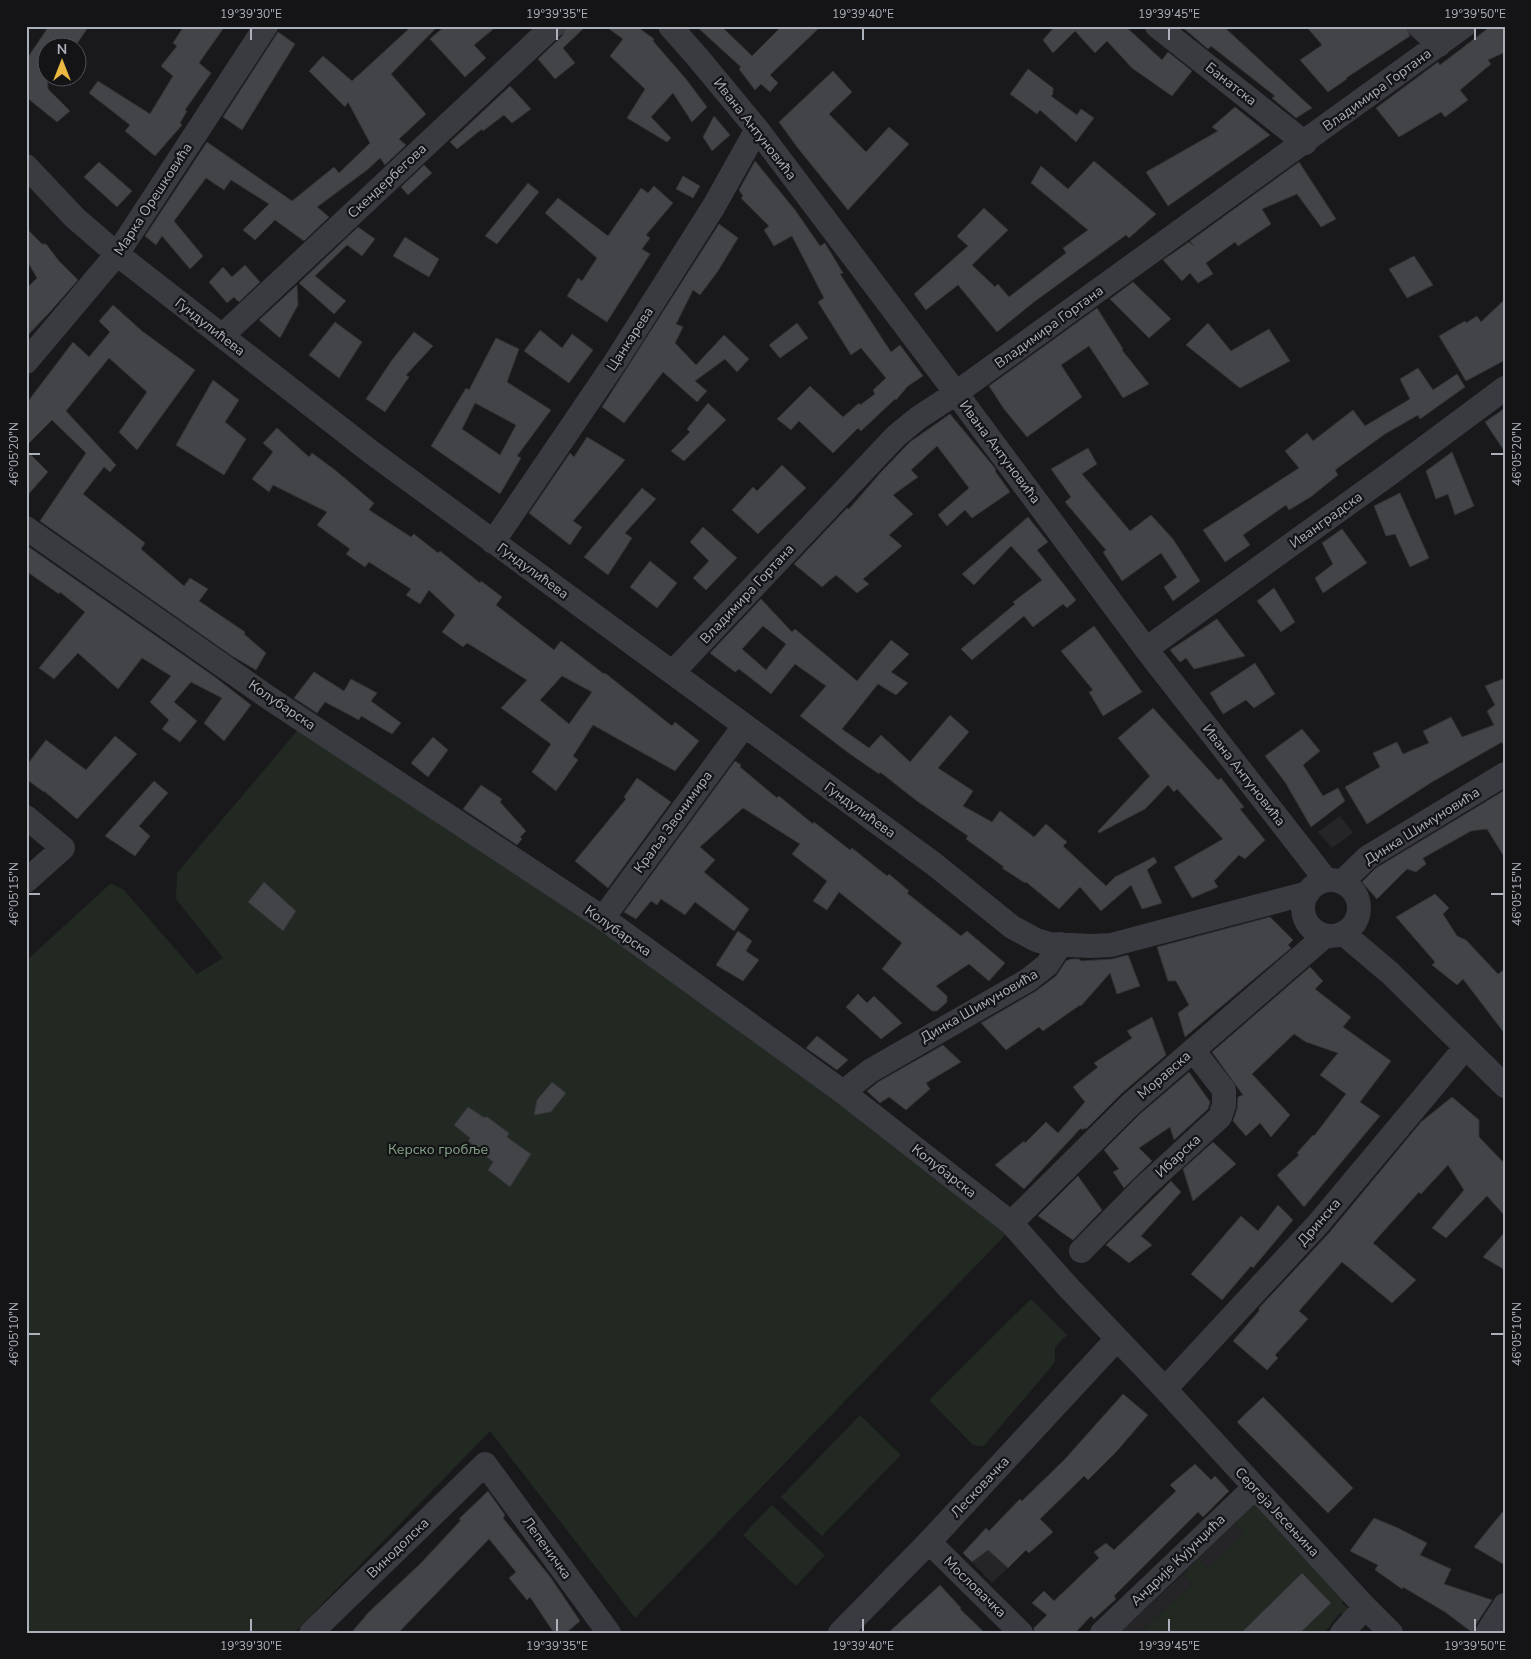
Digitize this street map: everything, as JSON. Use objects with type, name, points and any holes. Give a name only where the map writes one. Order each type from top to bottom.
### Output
[{"type":"street","name":"Марка Орешковића","points":[[26,362],[117,254],[266,26]]},
{"type":"street","name":"Скендербегова","points":[[222,336],[553,26]]},
{"type":"street","name":"Ивана Антуновића","points":[[670,26],[756,129],[956,393],[1146,649],[1320,892]]},
{"type":"street","name":"Банатска","points":[[1158,26],[1305,143]]},
{"type":"street","points":[[1418,26],[1439,45]]},
{"type":"street","name":"Владимира Гортана","points":[[673,672],[896,436],[918,418],[956,393],[1305,143],[1464,26]]},
{"type":"street","name":"Цанкарева","points":[[493,542],[616,361],[714,206],[756,129]]},
{"type":"street","name":"Гундулићева","points":[[26,166],[75,218],[117,254],[371,452],[934,864],[1012,927],[1036,940],[1050,944],[1061,944]]},
{"type":"street","name":"Иванградска","points":[[1146,649],[1388,475],[1505,388]]},
{"type":"street","name":"Колубарска","points":[[26,528],[269,698],[603,918],[843,1092],[1011,1223],[1165,1389]]},
{"type":"street","name":"Краља Звонимира","points":[[603,918],[744,726]]},
{"type":"street","name":"Динка Шимуновића","points":[[1320,892],[1368,857],[1505,774]]},
{"type":"street","points":[[26,817],[63,848],[26,881]]},
{"type":"street","points":[[1061,944],[1111,945],[1264,904],[1320,892],[1351,888],[1357,897],[1360,908],[1342,929],[1316,932],[1308,926],[1320,892]]},
{"type":"street","points":[[1342,929],[1390,973],[1505,1086]]},
{"type":"street","name":"Моравска","points":[[1011,1223],[1131,1104],[1193,1050],[1342,929]]},
{"type":"street","name":"Динка Шимуновића","points":[[843,1092],[870,1070],[1028,980],[1047,965],[1061,944]]},
{"type":"street","name":"Дринска","points":[[1165,1389],[1318,1224],[1465,1048]]},
{"type":"street","name":"Ибарска","points":[[1081,1251],[1144,1187],[1220,1117],[1224,1105],[1224,1090],[1193,1050]]},
{"type":"street","name":"Лесковачка","points":[[840,1633],[929,1542],[1117,1339]]},
{"type":"street","name":"Сергеја Јесењина","points":[[1165,1389],[1391,1633]]},
{"type":"street","name":"Лепеничка","points":[[485,1464],[598,1628]]},
{"type":"street","name":"Винодолска","points":[[311,1633],[485,1464]]},
{"type":"street","name":"Андрије Кујунџића","points":[[1106,1632],[1255,1487]]},
{"type":"street","name":"Мословачка","points":[[929,1542],[1021,1633]]},
{"type":"street","points":[[1487,1633],[1505,1605]]},
{"type":"street","points":[[1342,1633],[1365,1607]]},
{"type":"shaded area","points":[[1340,816],[1353,833],[1332,848],[1318,832]]},
{"type":"shaded area","points":[[1234,1521],[1245,1533],[1209,1569],[1198,1558]]},
{"type":"shaded area","points":[[988,1550],[1008,1568],[992,1583],[972,1562]]},
{"type":"shaded area","points":[[1183,1574],[1192,1584],[1139,1633],[1120,1632]]},
{"type":"green space","name":"Керско гробље","points":[[302,725],[618,923],[1017,1223],[635,1618],[490,1431],[294,1633],[26,1633],[26,961],[111,883],[124,890],[197,974],[223,958],[176,899],[177,873]]},
{"type":"green space","points":[[1031,1299],[1067,1335],[1055,1347],[1055,1362],[984,1446],[973,1445],[929,1400]]},
{"type":"green space","points":[[860,1415],[901,1455],[822,1536],[781,1497]]},
{"type":"green space","points":[[1256,1496],[1349,1595],[1342,1603],[1355,1614],[1350,1620],[1340,1613],[1324,1633],[1139,1633],[1192,1584],[1183,1574],[1198,1558],[1209,1569],[1245,1533],[1234,1521]]},
{"type":"green space","points":[[772,1505],[825,1555],[796,1586],[743,1535]]},
{"type":"building","points":[[49,26],[89,26],[81,38],[41,38]]},
{"type":"building","points":[[184,26],[225,26],[199,63],[211,73],[185,110],[187,111],[180,123],[182,125],[155,156],[125,131],[130,125],[89,93],[98,81],[150,114],[173,76],[161,66],[177,46],[173,43]]},
{"type":"building","points":[[412,26],[438,26],[391,74],[426,114],[399,139],[406,145],[385,165],[380,158],[317,207],[329,217],[304,241],[275,220],[255,240],[243,230],[269,204],[231,180],[224,190],[206,178],[174,221],[203,256],[190,269],[162,236],[156,245],[145,236],[207,142],[292,201],[334,167],[339,173],[370,143],[348,102],[345,107],[309,71],[323,56],[352,81]]},
{"type":"building","points":[[445,26],[497,26],[474,45],[486,58],[465,77],[430,39]]},
{"type":"building","points":[[566,26],[586,26],[563,48],[575,63],[555,79],[538,59],[562,36]]},
{"type":"building","points":[[605,26],[636,26],[654,39],[653,41],[707,107],[692,122],[673,93],[651,117],[671,138],[667,142],[627,118],[645,89],[610,56],[623,39]]},
{"type":"building","points":[[696,26],[721,26],[752,56],[782,26],[821,26],[770,75],[778,83],[770,92],[761,84],[755,90],[739,69],[741,67]]},
{"type":"building","points":[[1055,26],[1125,26],[1162,60],[1168,52],[1192,71],[1172,96],[1132,68],[1107,41],[1095,53],[1075,31],[1053,53],[1043,40]]},
{"type":"building","points":[[1181,26],[1223,26],[1312,108],[1296,118],[1272,98],[1275,96],[1211,46],[1208,49]]},
{"type":"building","points":[[1306,26],[1406,26],[1410,36],[1328,92],[1300,60],[1322,45]]},
{"type":"building","points":[[1491,26],[1505,26],[1505,52],[1488,60],[1491,64],[1460,90],[1468,100],[1445,117],[1441,112],[1399,137],[1376,108],[1438,62],[1440,65]]},
{"type":"building","points":[[278,32],[295,44],[242,130],[223,117]]},
{"type":"building","points":[[38,42],[38,88],[48,88],[70,111],[57,122],[26,97],[26,60]]},
{"type":"building","points":[[1028,69],[1053,88],[1051,96],[1077,115],[1081,109],[1094,118],[1076,142],[1040,110],[1037,114],[1010,94]]},
{"type":"building","points":[[833,71],[852,92],[829,114],[866,152],[889,127],[909,144],[848,210],[779,122]]},
{"type":"building","points":[[510,86],[531,109],[512,123],[504,115],[483,131],[482,129],[457,149],[450,142]]},
{"type":"building","points":[[1235,107],[1270,135],[1168,206],[1146,172],[1218,131],[1212,127]]},
{"type":"building","points":[[714,116],[730,135],[712,151],[703,137]]},
{"type":"building","points":[[755,161],[795,210],[820,246],[825,243],[843,273],[840,274],[891,352],[900,345],[923,376],[908,386],[896,400],[861,431],[858,428],[833,453],[799,421],[791,430],[777,419],[810,386],[843,417],[859,403],[860,405],[875,394],[873,390],[886,378],[861,348],[851,355],[818,302],[824,298],[792,236],[774,246],[764,230],[769,226],[741,198],[743,196],[739,190]]},
{"type":"building","points":[[1094,161],[1156,214],[1129,238],[1126,235],[1034,302],[997,332],[958,285],[926,310],[914,294],[968,246],[957,236],[984,208],[1008,230],[972,265],[995,287],[998,284],[1009,297],[1066,253],[1063,248],[1088,230],[1031,183],[1041,166],[1068,189]]},
{"type":"building","points":[[99,162],[132,191],[117,207],[84,177]]},
{"type":"building","points":[[1299,162],[1336,219],[1321,227],[1297,194],[1262,209],[1271,224],[1238,246],[1235,242],[1206,263],[1213,274],[1198,283],[1190,273],[1182,281],[1163,260],[1189,242],[1194,246],[1190,241]]},
{"type":"building","points":[[424,165],[432,173],[408,195],[401,187]]},
{"type":"building","points":[[683,176],[700,186],[693,198],[676,189]]},
{"type":"building","points":[[528,183],[539,192],[497,244],[485,236]]},
{"type":"building","points":[[654,186],[673,203],[646,235],[650,238],[642,249],[650,254],[607,322],[567,296],[578,278],[582,281],[597,258],[545,213],[558,198],[608,236],[641,188],[648,193]]},
{"type":"building","points":[[719,224],[738,238],[718,271],[700,295],[693,290],[676,324],[683,327],[675,343],[696,365],[724,335],[749,359],[737,372],[725,359],[695,381],[707,391],[697,402],[663,372],[624,423],[602,407]]},
{"type":"building","points":[[358,227],[375,239],[362,256],[347,245],[315,276],[346,301],[334,314],[299,283]]},
{"type":"building","points":[[26,228],[42,244],[46,244],[59,261],[78,280],[26,337],[26,289],[37,278],[26,259]]},
{"type":"building","points":[[405,237],[439,259],[429,277],[393,256]]},
{"type":"building","points":[[1414,256],[1433,285],[1407,298],[1389,269]]},
{"type":"building","points":[[245,265],[260,282],[239,302],[234,297],[227,303],[209,282],[223,267],[232,277]]},
{"type":"building","points":[[1133,282],[1171,319],[1149,338],[1110,299]]},
{"type":"building","points":[[297,285],[298,305],[280,338],[259,320]]},
{"type":"building","points":[[1505,299],[1505,360],[1466,381],[1439,336],[1477,316],[1481,322]]},
{"type":"building","points":[[113,305],[142,331],[195,370],[137,450],[119,432],[147,392],[109,358],[66,411],[116,465],[110,472],[104,467],[83,494],[145,543],[141,549],[184,586],[190,578],[208,589],[199,601],[245,632],[244,634],[266,653],[256,670],[232,656],[40,521],[86,453],[52,420],[26,446],[26,404],[73,342],[89,357],[110,332],[99,321]]},
{"type":"building","points":[[1097,308],[1122,350],[1149,384],[1123,398],[1089,346],[1061,365],[1082,397],[1027,437],[1004,409],[989,386]]},
{"type":"building","points":[[335,322],[362,342],[339,378],[309,355]]},
{"type":"building","points":[[797,323],[808,338],[780,358],[769,345]]},
{"type":"building","points":[[1208,323],[1231,351],[1269,329],[1290,361],[1240,388],[1186,345]]},
{"type":"building","points":[[540,330],[562,348],[572,334],[593,350],[569,383],[524,351]]},
{"type":"building","points":[[414,332],[433,346],[406,375],[409,377],[385,412],[366,399],[392,360]]},
{"type":"building","points":[[496,338],[519,349],[507,382],[551,410],[517,456],[521,458],[500,494],[431,446],[466,388],[469,390]],"holes":[[[475,403],[516,425],[500,455],[462,429]]]},
{"type":"building","points":[[1418,368],[1433,390],[1457,374],[1465,387],[1420,419],[1418,415],[1385,434],[1335,470],[1338,475],[1312,496],[1289,510],[1286,505],[1243,535],[1250,545],[1225,562],[1203,530],[1299,468],[1285,451],[1307,433],[1313,441],[1353,410],[1365,426],[1410,399],[1400,379]]},
{"type":"building","points":[[213,380],[239,400],[225,422],[246,439],[224,475],[176,445]]},
{"type":"building","points":[[708,403],[726,420],[684,461],[671,451],[690,432],[687,429]]},
{"type":"building","points":[[1505,408],[1505,452],[1485,422]]},
{"type":"building","points":[[950,414],[994,467],[1010,492],[972,518],[965,510],[947,526],[938,515],[969,488],[937,446],[911,470],[918,477],[893,495],[913,514],[889,535],[902,546],[863,579],[869,584],[857,593],[836,575],[822,587],[794,564],[847,508],[849,509],[910,442]]},
{"type":"building","points":[[277,428],[309,457],[312,453],[374,503],[369,510],[411,537],[414,534],[438,553],[440,551],[480,583],[481,581],[502,597],[496,605],[554,650],[561,641],[672,726],[675,722],[699,741],[675,771],[593,725],[573,756],[578,760],[556,791],[532,772],[551,744],[501,708],[527,680],[467,643],[463,647],[442,632],[455,615],[429,590],[420,604],[406,595],[411,589],[369,562],[365,567],[346,554],[350,549],[317,525],[327,512],[273,485],[269,492],[252,479],[273,452],[263,443]],"holes":[[[562,676],[592,692],[569,724],[540,700]]]},
{"type":"building","points":[[587,437],[625,460],[573,521],[582,527],[570,545],[529,513],[570,453],[574,457]]},
{"type":"building","points":[[1088,448],[1097,464],[1082,474],[1130,531],[1151,515],[1173,539],[1200,581],[1173,601],[1164,587],[1177,577],[1161,553],[1122,581],[1103,552],[1106,550],[1065,502],[1071,497],[1051,469]]},
{"type":"building","points":[[26,450],[48,472],[26,497]]},
{"type":"building","points":[[1452,452],[1474,506],[1455,515],[1448,494],[1436,499],[1426,471]]},
{"type":"building","points":[[782,465],[806,488],[758,534],[732,510],[753,487],[757,491]]},
{"type":"building","points":[[642,488],[656,499],[625,533],[632,538],[608,575],[584,557]]},
{"type":"building","points":[[1400,493],[1429,558],[1410,567],[1395,534],[1386,536],[1374,506]]},
{"type":"building","points":[[1028,517],[1048,542],[1037,550],[1076,600],[1067,608],[1063,604],[1033,627],[1024,616],[972,660],[961,649],[1015,604],[1013,602],[1042,580],[1011,546],[974,585],[962,574]]},
{"type":"building","points":[[703,527],[737,558],[706,590],[693,578],[709,561],[690,542]]},
{"type":"building","points":[[1342,529],[1367,563],[1323,593],[1315,578],[1333,564],[1322,543]]},
{"type":"building","points":[[26,545],[215,677],[251,705],[224,741],[204,723],[222,698],[191,682],[174,702],[197,721],[180,742],[162,729],[169,720],[150,702],[171,676],[142,658],[118,689],[78,653],[54,679],[39,668],[85,612],[60,592],[59,594],[26,571]]},
{"type":"building","points":[[650,561],[677,583],[657,608],[630,587]]},
{"type":"building","points":[[1274,588],[1295,622],[1281,632],[1257,601]]},
{"type":"building","points":[[761,599],[792,632],[795,629],[857,681],[891,640],[909,654],[891,672],[908,683],[896,695],[878,684],[842,729],[869,748],[881,735],[910,762],[950,715],[969,732],[938,768],[973,791],[963,806],[992,822],[1000,811],[1034,837],[1046,824],[1067,842],[1063,846],[1106,886],[1115,877],[1154,857],[1157,862],[1147,870],[1162,903],[1142,909],[1131,885],[1101,911],[1080,887],[1059,909],[1026,882],[1002,868],[1004,867],[966,839],[968,836],[917,801],[880,772],[879,774],[850,754],[800,716],[826,686],[795,664],[771,694],[739,669],[735,672],[710,653]],"holes":[[[763,626],[786,644],[766,670],[742,649]]]},
{"type":"building","points":[[1217,619],[1245,656],[1194,669],[1186,658],[1180,662],[1170,650]]},
{"type":"building","points":[[1094,626],[1142,692],[1103,716],[1089,692],[1093,690],[1061,651]]},
{"type":"building","points":[[1255,663],[1275,694],[1254,708],[1246,700],[1223,714],[1210,693]]},
{"type":"building","points":[[314,672],[344,691],[351,679],[377,693],[371,701],[401,723],[392,734],[361,716],[359,720],[325,702],[317,713],[294,698]]},
{"type":"building","points":[[1505,678],[1505,748],[1502,742],[1432,782],[1367,824],[1345,787],[1380,767],[1373,753],[1397,742],[1403,754],[1429,743],[1423,731],[1451,717],[1462,737],[1494,725],[1487,711],[1495,705],[1485,686]]},
{"type":"building","points":[[1153,708],[1218,780],[1221,778],[1244,807],[1240,809],[1265,840],[1245,859],[1239,855],[1214,881],[1218,887],[1192,898],[1174,867],[1223,839],[1177,789],[1174,792],[1168,785],[1145,809],[1099,833],[1098,831],[1150,776],[1118,738]]},
{"type":"building","points":[[1302,729],[1320,751],[1303,765],[1323,796],[1338,788],[1345,801],[1311,827],[1285,782],[1265,756]]},
{"type":"building","points":[[115,736],[137,754],[77,819],[44,791],[26,779],[26,766],[46,740],[86,770]]},
{"type":"building","points":[[433,737],[448,750],[428,777],[411,763]]},
{"type":"building","points":[[735,761],[777,798],[779,796],[813,824],[814,822],[850,850],[852,848],[887,876],[889,874],[909,891],[907,893],[961,936],[967,931],[1005,963],[989,981],[969,964],[936,986],[947,996],[947,1002],[937,1011],[932,1011],[882,969],[902,943],[839,892],[827,910],[813,901],[827,881],[792,854],[800,844],[743,808],[700,847],[715,860],[704,872],[749,909],[734,931],[695,902],[685,915],[661,899],[657,905],[651,901],[636,919],[624,912]]},
{"type":"building","points":[[637,778],[671,802],[608,888],[575,861],[626,799],[624,797]]},
{"type":"building","points":[[154,781],[168,793],[139,826],[150,836],[135,856],[105,836]]},
{"type":"building","points":[[481,785],[502,799],[500,802],[526,831],[520,837],[522,839],[517,845],[463,809]]},
{"type":"building","points":[[1505,790],[1505,858],[1487,829],[1471,831],[1423,858],[1426,864],[1416,872],[1407,869],[1377,899],[1362,882],[1376,868]]},
{"type":"building","points":[[264,882],[296,911],[283,931],[248,902]]},
{"type":"building","points":[[1435,894],[1449,908],[1443,914],[1457,936],[1466,940],[1498,974],[1505,969],[1505,1034],[1463,979],[1457,985],[1432,965],[1435,962],[1396,917]]},
{"type":"building","points":[[1270,917],[1293,940],[1288,945],[1291,948],[1185,1037],[1178,1013],[1189,1005],[1176,981],[1168,981],[1157,947]]},
{"type":"building","points":[[738,931],[752,941],[746,951],[759,960],[743,981],[716,965]]},
{"type":"building","points":[[1128,955],[1140,986],[1117,994],[1110,973],[1081,1006],[1043,1031],[1039,1027],[1006,1050],[981,1023],[1036,991],[1056,976],[1066,961],[1071,959],[1079,959],[1081,961],[1112,959]]},
{"type":"building","points":[[1310,967],[1323,981],[1315,989],[1351,1017],[1343,1027],[1391,1061],[1360,1102],[1380,1116],[1304,1207],[1277,1175],[1299,1155],[1297,1153],[1314,1136],[1346,1094],[1320,1075],[1338,1053],[1306,1042],[1294,1034],[1252,1074],[1290,1115],[1271,1137],[1260,1123],[1246,1136],[1233,1121],[1238,1097],[1243,1095],[1212,1052]]},
{"type":"building","points":[[858,994],[867,1003],[874,996],[902,1023],[881,1039],[846,1007]]},
{"type":"building","points":[[1152,1017],[1166,1055],[1121,1094],[1086,1129],[1082,1130],[1081,1128],[1024,1189],[995,1165],[1024,1141],[1025,1143],[1046,1122],[1058,1133],[1085,1102],[1073,1087],[1098,1067],[1094,1063],[1132,1038],[1127,1031]]},
{"type":"building","points":[[817,1036],[848,1060],[837,1070],[806,1048]]},
{"type":"building","points":[[943,1045],[961,1062],[926,1083],[930,1089],[906,1110],[889,1097],[880,1103],[867,1091],[878,1082]]},
{"type":"building","points":[[1189,1072],[1210,1102],[1208,1109],[1174,1140],[1170,1127],[1139,1148],[1152,1161],[1124,1188],[1113,1172],[1119,1169],[1104,1150],[1140,1114]]},
{"type":"building","points":[[552,1082],[566,1093],[551,1112],[534,1115],[537,1100]]},
{"type":"building","points":[[1452,1097],[1479,1120],[1479,1137],[1505,1164],[1505,1216],[1487,1196],[1446,1238],[1432,1228],[1464,1190],[1448,1165],[1421,1194],[1419,1192],[1373,1243],[1416,1280],[1392,1303],[1342,1262],[1299,1311],[1308,1319],[1275,1355],[1278,1358],[1267,1370],[1233,1341],[1259,1311],[1259,1308],[1329,1233],[1421,1122]]},
{"type":"building","points":[[468,1107],[485,1118],[486,1116],[509,1133],[507,1137],[531,1154],[510,1187],[488,1170],[493,1162],[468,1141],[470,1138],[454,1125]]},
{"type":"building","points":[[1213,1142],[1236,1164],[1193,1201],[1183,1169]]},
{"type":"building","points":[[1078,1176],[1102,1210],[1073,1240],[1038,1216]]},
{"type":"building","points":[[1171,1181],[1181,1192],[1141,1236],[1152,1245],[1129,1263],[1106,1245]]},
{"type":"building","points":[[1278,1205],[1293,1220],[1253,1268],[1251,1266],[1222,1300],[1191,1274],[1241,1216],[1258,1231]]},
{"type":"building","points":[[1505,1232],[1505,1270],[1483,1257]]},
{"type":"building","points":[[1123,1394],[1148,1415],[1116,1452],[1088,1480],[1084,1476],[1040,1519],[1053,1532],[1029,1553],[1026,1550],[1008,1568],[988,1550],[972,1562],[963,1553],[986,1528],[989,1531],[1020,1499],[1022,1501],[1065,1459]]},
{"type":"building","points":[[1263,1397],[1353,1488],[1328,1513],[1237,1422]]},
{"type":"building","points":[[1195,1464],[1211,1480],[1215,1476],[1229,1491],[1203,1517],[1198,1512],[1114,1596],[1116,1599],[1094,1619],[1091,1616],[1075,1633],[1034,1633],[1034,1628],[1047,1615],[1032,1603],[1044,1591],[1054,1601],[1099,1558],[1094,1552],[1106,1543],[1114,1550],[1176,1491],[1170,1485]]},
{"type":"building","points":[[488,1491],[505,1515],[503,1518],[551,1578],[580,1621],[566,1633],[554,1633],[530,1597],[527,1600],[509,1578],[516,1572],[489,1539],[398,1633],[351,1633],[369,1612],[421,1563],[461,1520],[459,1519]]},
{"type":"building","points":[[1505,1509],[1505,1565],[1474,1547]]},
{"type":"building","points":[[1374,1518],[1427,1543],[1420,1555],[1451,1569],[1444,1584],[1492,1600],[1475,1626],[1473,1633],[1445,1612],[1403,1587],[1402,1589],[1375,1570],[1378,1565],[1350,1551]]},
{"type":"building","points":[[1302,1573],[1331,1603],[1300,1633],[1241,1633]]},
{"type":"building","points":[[940,1585],[960,1609],[985,1633],[888,1633]]}]
